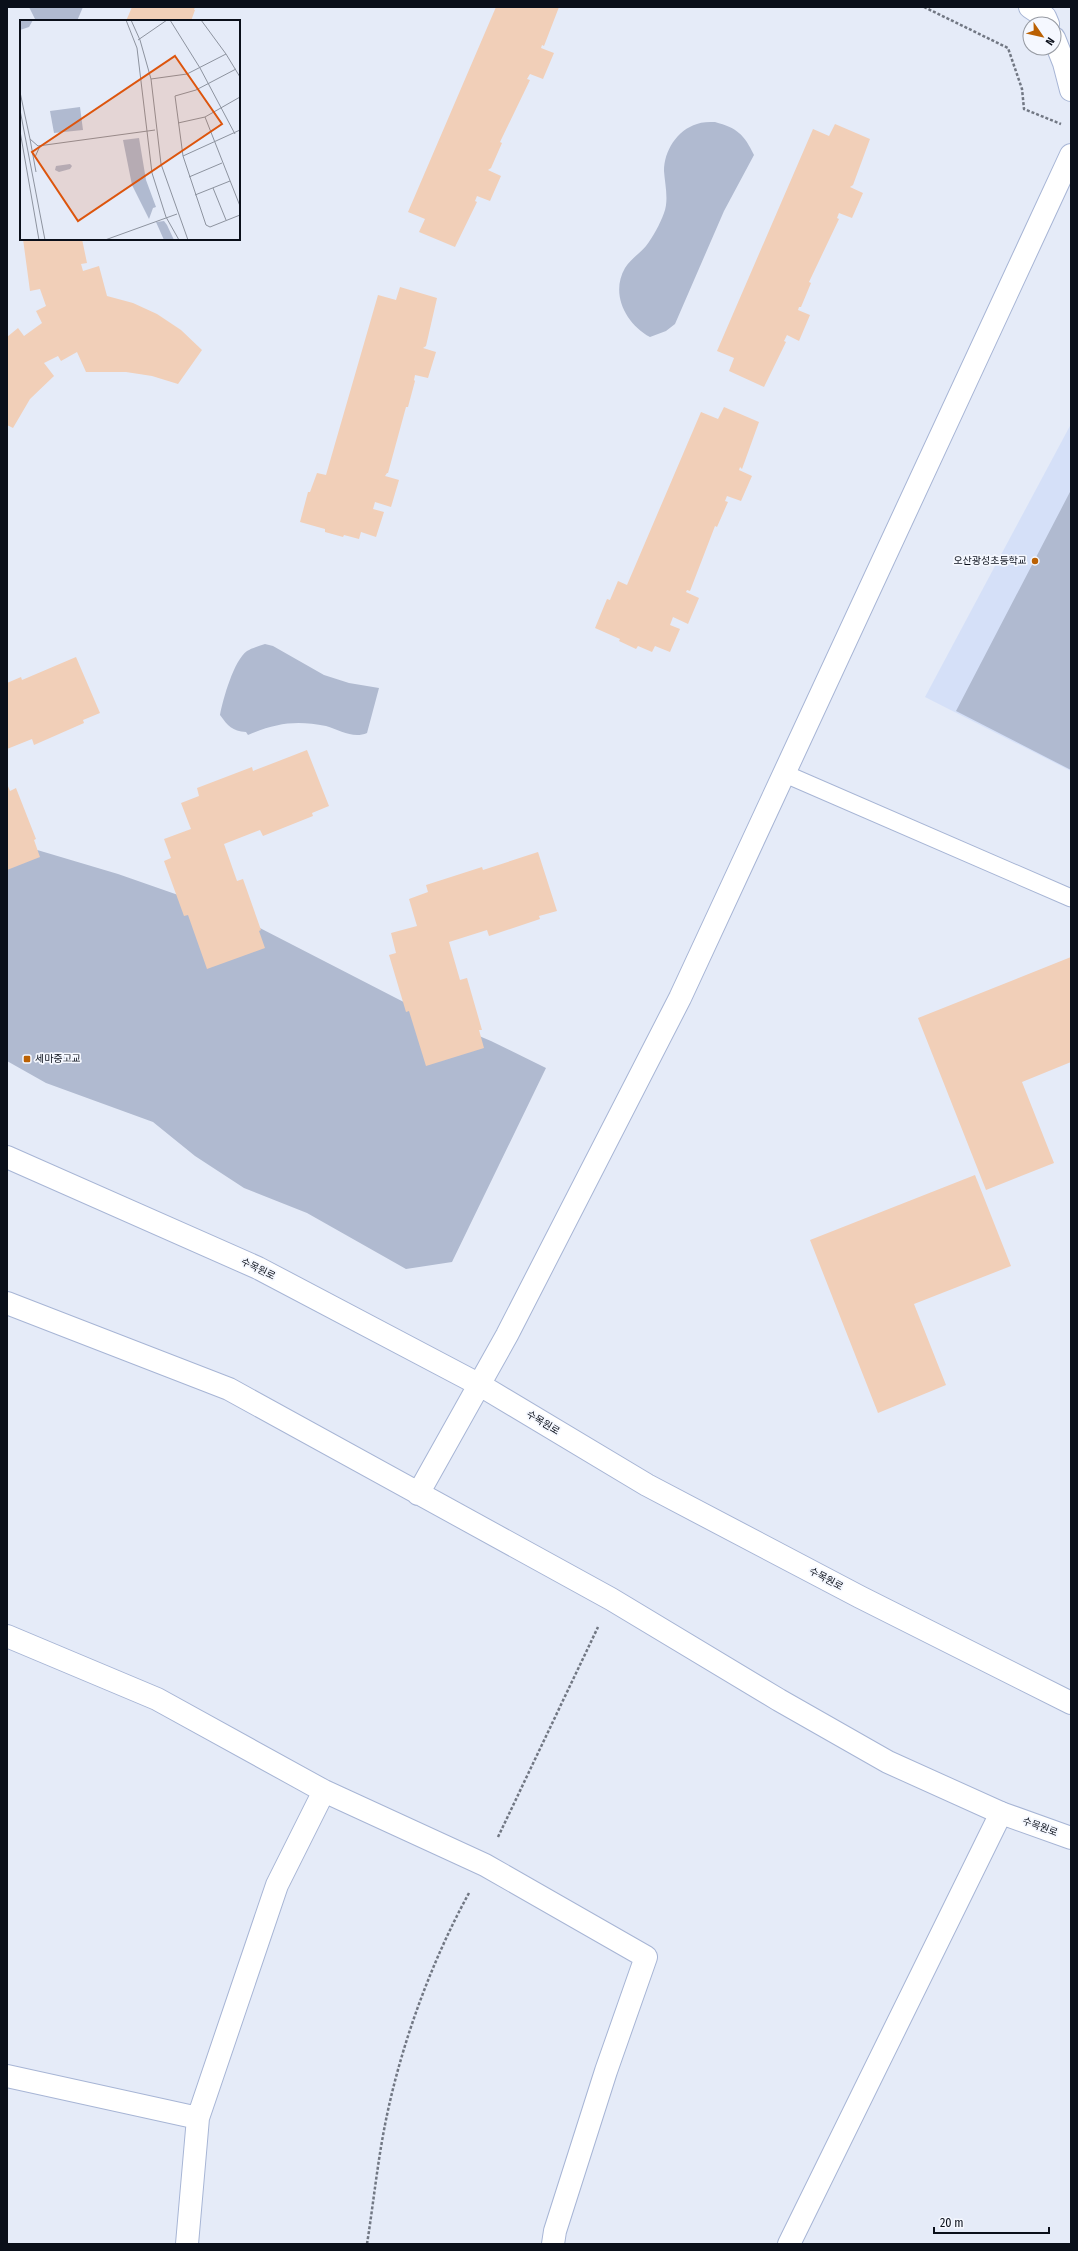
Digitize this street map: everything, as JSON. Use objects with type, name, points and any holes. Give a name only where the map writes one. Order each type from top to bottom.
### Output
[{"type":"street","points":[[1030,7],[1044,16]]},
{"type":"street","points":[[1061,56],[1071,90]]},
{"type":"street","points":[[418,1494],[480,1385],[680,998],[783,773],[1071,155]]},
{"type":"street","name":"수목원로","points":[[7,1157],[258,1268],[480,1385],[647,1485],[860,1597],[1071,1703]]},
{"type":"street","name":"수목원로","points":[[7,1303],[230,1389],[418,1494],[611,1599],[779,1700],[888,1762],[1001,1813],[1071,1838]]},
{"type":"street","points":[[7,1636],[157,1698],[324,1792],[485,1864],[646,1957],[604,2078],[554,2231],[553,2244]]},
{"type":"street","points":[[187,2244],[198,2118],[277,1885],[324,1792]]},
{"type":"street","points":[[789,2244],[1001,1813]]},
{"type":"street","points":[[7,2076],[198,2118]]},
{"type":"lane","points":[[783,773],[1071,898]]},
{"type":"path","points":[[924,7],[1008,48],[1022,88],[1024,109],[1064,125]]},
{"type":"path","points":[[367,2244],[384,2129],[404,2048],[447,1933],[485,1864],[611,1599]]},
{"type":"shaded area","points":[[29,7],[83,7],[77,20],[36,20]]},
{"type":"shaded area","points":[[715,122],[729,127],[739,133],[747,142],[754,155],[724,211],[675,324],[666,331],[650,337],[634,324],[623,307],[619,288],[621,278],[627,265],[651,239],[664,213],[666,198],[664,171],[665,163],[666,156],[673,142],[683,131],[690,127],[701,123]]},
{"type":"shaded area","name":"오산광성초등학교","points":[[1071,424],[1071,771],[925,697]]},
{"type":"shaded area","name":"오산광성초등학교","points":[[1071,490],[1071,770],[956,711]]},
{"type":"shaded area","points":[[265,644],[273,646],[324,675],[349,683],[379,688],[367,733],[357,735],[326,726],[296,723],[277,725],[248,735],[246,732],[234,729],[228,725],[220,715],[226,690],[234,671],[242,656],[247,651]]},
{"type":"shaded area","points":[[7,841],[118,874],[181,896],[256,926],[427,1014],[491,1041],[546,1068],[452,1262],[406,1269],[307,1213],[244,1188],[195,1156],[153,1122],[46,1083],[7,1061]]},
{"type":"building","points":[[132,7],[195,7],[191,20],[126,20]]},
{"type":"building","points":[[496,7],[559,7],[544,46],[542,45],[541,48],[554,53],[543,79],[530,74],[527,79],[530,80],[500,142],[502,143],[491,168],[488,170],[501,176],[490,201],[477,196],[475,201],[477,202],[455,247],[419,232],[425,219],[408,212]]},
{"type":"building","points":[[835,124],[870,139],[853,185],[850,187],[863,193],[852,218],[839,213],[837,218],[839,219],[809,282],[811,283],[801,307],[799,307],[798,310],[810,315],[799,341],[787,335],[784,341],[786,342],[764,387],[729,371],[734,358],[717,351],[813,129],[829,136]]},
{"type":"building","points":[[23,240],[82,240],[87,263],[81,264],[83,271],[99,266],[107,296],[133,303],[157,314],[181,330],[202,350],[178,384],[152,376],[126,372],[86,372],[77,352],[61,361],[58,356],[44,363],[54,376],[30,399],[13,428],[7,425],[7,337],[18,328],[24,336],[42,323],[36,311],[46,306],[40,289],[30,291]]},
{"type":"building","points":[[400,287],[437,298],[426,346],[423,348],[436,352],[428,378],[415,375],[415,381],[408,407],[406,407],[388,473],[385,476],[399,480],[391,507],[375,502],[373,509],[384,512],[376,537],[361,532],[359,539],[344,535],[343,537],[325,532],[325,529],[300,522],[308,492],[310,492],[317,473],[326,475],[378,295],[396,300]]},
{"type":"building","points":[[724,407],[759,422],[742,469],[740,467],[739,470],[752,476],[741,501],[727,496],[725,501],[728,502],[717,527],[715,526],[690,591],[687,590],[686,592],[699,598],[688,624],[673,617],[670,625],[680,629],[670,652],[655,646],[652,652],[638,646],[636,649],[619,641],[620,639],[595,628],[607,599],[610,600],[618,581],[627,585],[701,412],[718,419]]},
{"type":"building","points":[[76,657],[100,713],[83,720],[84,723],[34,745],[32,739],[7,749],[7,683],[21,677],[22,680]]},
{"type":"building","points":[[307,750],[329,806],[312,813],[313,816],[263,836],[260,830],[224,844],[237,881],[243,879],[261,930],[259,931],[265,948],[207,969],[188,915],[184,916],[164,861],[171,858],[164,839],[191,829],[181,803],[199,796],[197,788],[252,767],[253,771]]},
{"type":"building","points":[[7,784],[10,791],[16,788],[36,839],[34,840],[40,857],[7,870]]},
{"type":"building","points":[[538,852],[557,911],[539,916],[540,919],[489,936],[487,930],[449,942],[460,980],[467,978],[482,1030],[479,1030],[484,1048],[426,1066],[409,1011],[406,1012],[389,955],[396,953],[391,933],[417,926],[409,899],[428,892],[426,885],[482,867],[483,870]]},
{"type":"building","points":[[1071,957],[1071,1062],[1022,1082],[1054,1163],[986,1190],[918,1018]]},
{"type":"building","points":[[975,1175],[1011,1266],[914,1304],[946,1385],[878,1413],[810,1240]]},
{"type":"place","name":"오산광성초등학교","points":[[1035,561]]},
{"type":"place","name":"세마중고교","points":[[27,1059]]}]
